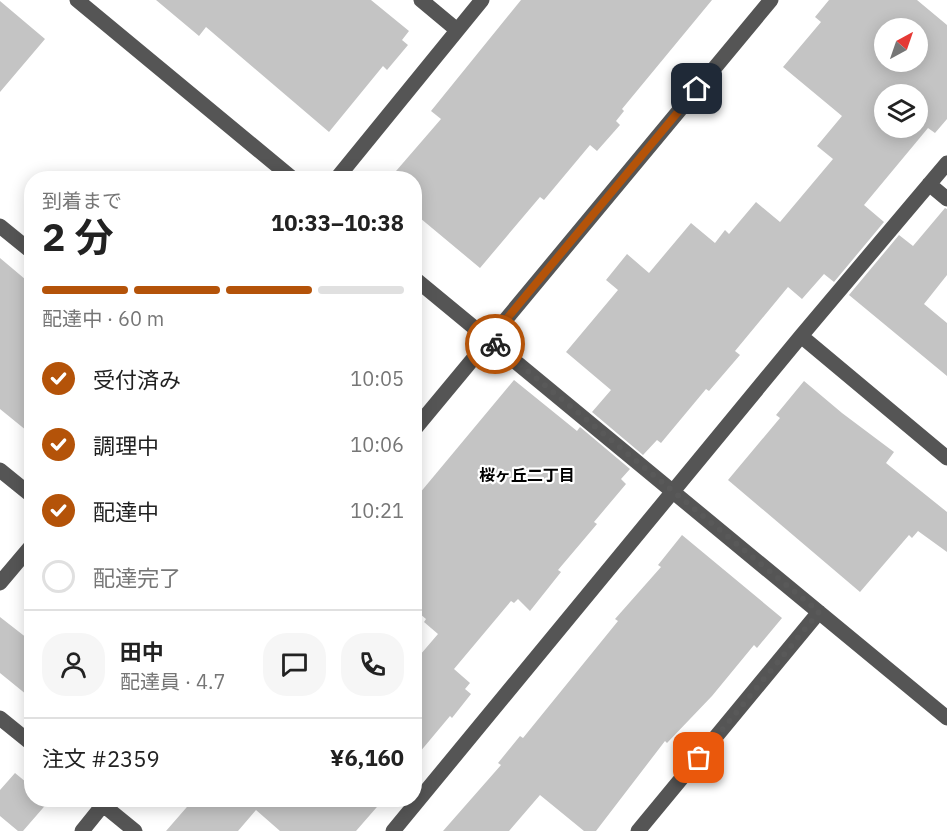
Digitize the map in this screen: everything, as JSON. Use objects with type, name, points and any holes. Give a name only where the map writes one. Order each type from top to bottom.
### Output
[{"type":"street","points":[[77,0],[284,171]]},
{"type":"street","points":[[421,0],[458,30]]},
{"type":"street","points":[[343,171],[482,0]]},
{"type":"street","points":[[422,420],[771,0]]},
{"type":"street","points":[[422,796],[672,491],[947,163]]},
{"type":"street","points":[[929,184],[947,199]]},
{"type":"street","points":[[0,226],[24,246]]},
{"type":"street","points":[[422,284],[947,718]]},
{"type":"street","points":[[801,336],[947,458]]},
{"type":"street","points":[[0,470],[24,490]]},
{"type":"street","points":[[0,583],[24,554]]},
{"type":"street","points":[[638,831],[819,612]]},
{"type":"street","points":[[0,718],[24,738]]},
{"type":"street","points":[[82,831],[98,807]]},
{"type":"street","points":[[109,807],[135,831]]},
{"type":"street","points":[[393,831],[413,807]]},
{"type":"building","points":[[156,0],[371,0],[409,31],[402,40],[408,45],[387,70],[383,66],[329,132],[206,27],[199,36]]},
{"type":"building","points":[[521,0],[712,0],[622,109],[624,111],[616,121],[620,125],[597,151],[590,145],[544,200],[540,197],[480,268],[422,220],[422,171],[396,171],[441,119],[431,111]]},
{"type":"building","points":[[829,0],[917,0],[947,25],[947,119],[935,133],[928,128],[928,84],[874,84],[874,138],[920,138],[864,205],[884,222],[834,282],[824,274],[802,299],[788,287],[735,351],[740,355],[709,391],[706,389],[661,443],[657,440],[643,455],[592,412],[611,390],[566,352],[618,290],[606,280],[627,254],[649,273],[691,223],[715,243],[725,230],[729,234],[756,202],[780,222],[833,159],[817,146],[842,116],[783,67],[821,22],[815,17]]},
{"type":"building","points":[[0,1],[45,39],[0,92]]},
{"type":"building","points":[[945,208],[947,209],[947,275],[924,304],[947,323],[947,376],[849,295],[899,235],[913,246]]},
{"type":"building","points":[[0,258],[24,278],[24,428],[0,409]]},
{"type":"building","points":[[514,380],[577,431],[580,427],[630,469],[621,479],[626,484],[594,522],[597,524],[558,570],[561,572],[530,611],[518,599],[514,603],[511,601],[454,669],[470,683],[465,689],[471,694],[422,749],[422,653],[438,634],[424,622],[426,619],[422,616],[422,490]]},
{"type":"building","points":[[804,381],[894,452],[886,463],[947,512],[947,552],[918,531],[912,538],[909,535],[860,592],[728,480],[780,418],[776,415]]},
{"type":"building","points":[[682,535],[782,618],[757,648],[754,645],[712,696],[667,743],[665,741],[596,831],[584,831],[540,795],[509,831],[443,831],[501,765],[498,763],[520,736],[523,738],[618,621],[615,619],[661,567],[658,565]]},
{"type":"building","points":[[0,617],[24,636],[24,692],[0,673]]},
{"type":"building","points":[[15,773],[24,780],[24,807],[44,807],[23,831],[18,831],[0,816],[0,790]]},
{"type":"building","points":[[187,807],[377,807],[356,831],[280,831],[256,810],[238,831],[166,831]]},
{"type":"way so far","points":[[495,344],[819,612],[699,758]]},
{"type":"district","name":"桜ヶ丘二丁目","points":[[527,475]]},
{"type":"route","points":[[495,344],[490,339],[697,89]]}]
